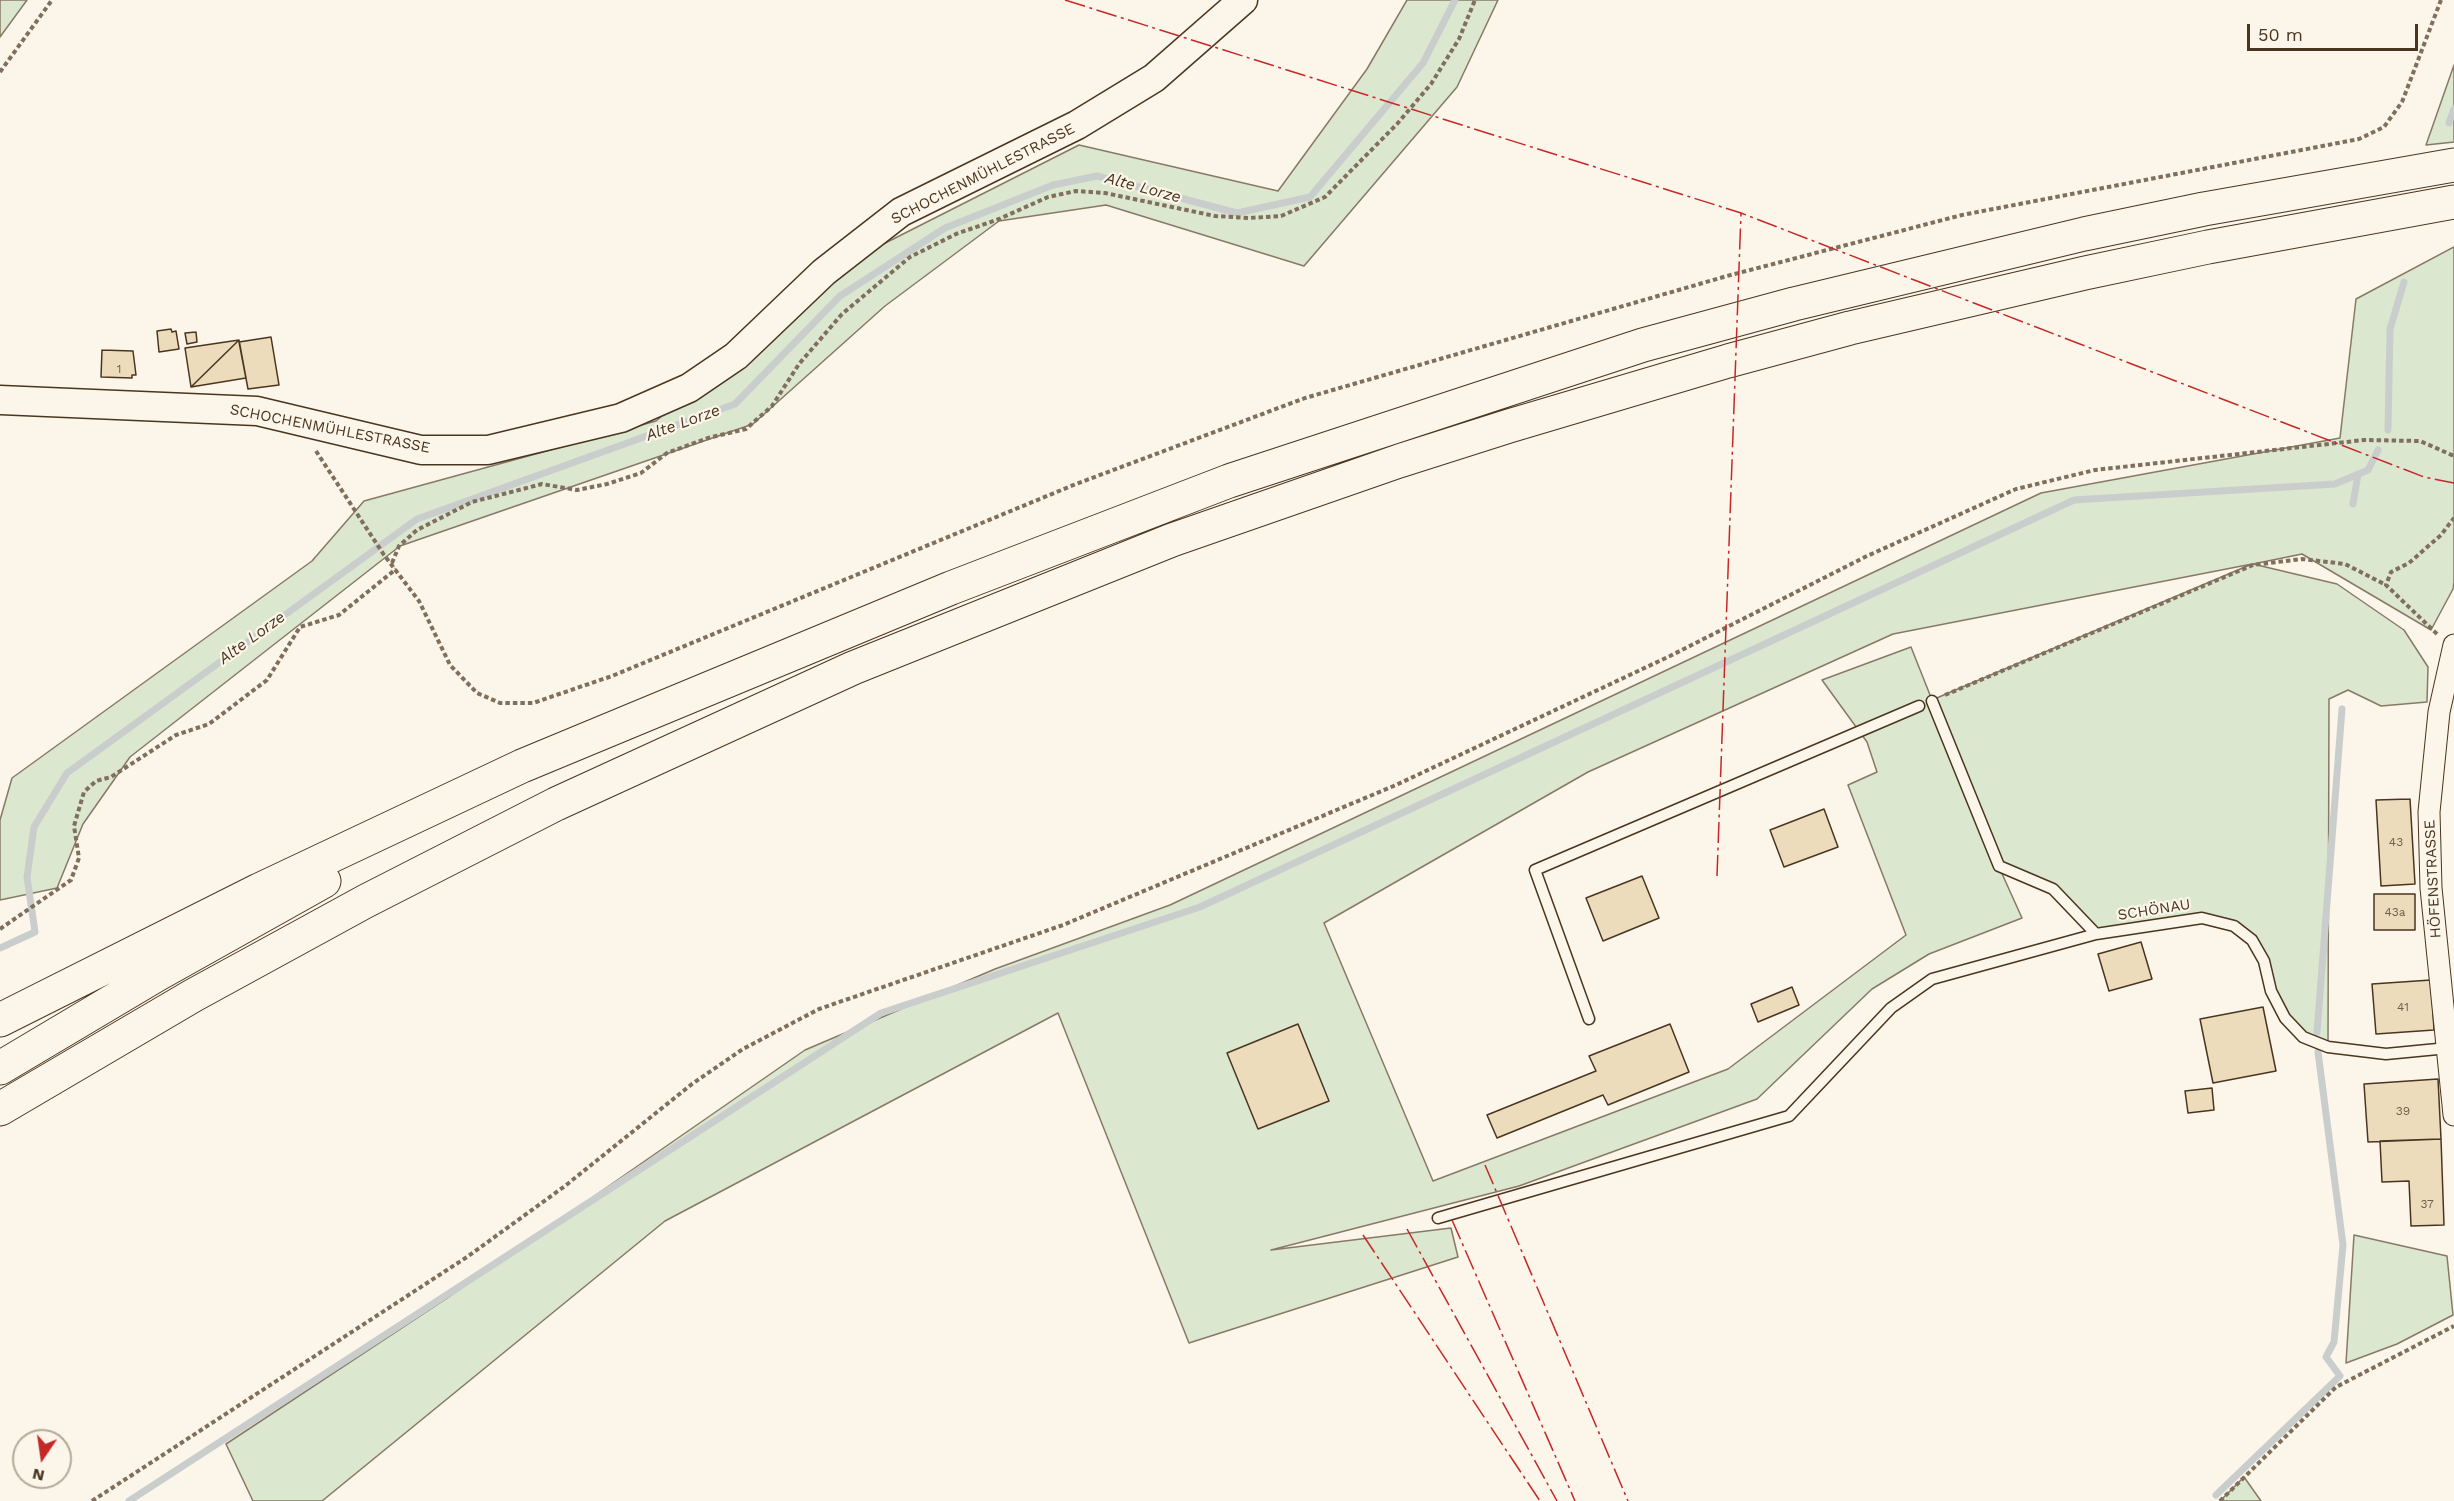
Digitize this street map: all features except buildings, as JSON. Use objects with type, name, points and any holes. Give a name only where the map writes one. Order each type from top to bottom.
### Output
[{"type":"highway","points":[[0,1020],[259,890],[533,761],[1057,545],[1229,481],[1366,434],[1643,345],[1815,298],[2084,234],[2204,209],[2454,165]]},
{"type":"highway","points":[[0,1108],[195,995],[356,907],[586,789],[853,668],[1172,540],[1388,464],[1509,426],[1827,334],[2085,273],[2262,236],[2454,202]]},
{"type":"highway","points":[[0,1068],[247,924],[409,837],[575,754],[831,638]]},
{"type":"street","name":"SCHOCHENMÜHLESTRASSE","points":[[0,400],[257,411],[421,450],[488,450],[621,418],[689,388],[736,356],[824,272],[901,213],[1077,125],[1154,78],[1243,0]]},
{"type":"street","name":"HÖFENSTRASSE","points":[[2453,647],[2439,712],[2429,812],[2431,888],[2454,1115]]},
{"type":"lane","points":[[1932,700],[1999,866],[2053,889],[2096,934]]},
{"type":"lane","points":[[1589,1019],[1535,870],[1919,706]]},
{"type":"lane","name":"SCHÖNAU","points":[[1438,1218],[1789,1116],[1891,1008],[1932,979],[2096,934],[2202,918],[2234,926],[2252,940],[2264,961],[2271,991],[2285,1018],[2303,1037],[2328,1047],[2386,1054],[2448,1048]]},
{"type":"path","points":[[0,72],[51,0]]},
{"type":"path","points":[[392,563],[399,546],[417,530],[472,502],[542,484],[577,490],[607,484],[641,473],[667,453],[708,438],[746,429],[772,406],[799,364],[842,314],[910,257],[956,234],[999,219],[1048,197],[1076,191],[1105,193],[1215,216],[1249,218],[1281,216],[1325,197],[1397,124],[1431,84],[1459,39],[1475,0]]},
{"type":"path","points":[[302,423],[306,436],[384,555],[419,601],[450,666],[477,693],[500,703],[533,703],[612,676],[1076,484],[1305,398],[1728,276],[1962,214],[2359,139],[2384,127],[2402,102],[2441,0]]},
{"type":"path","points":[[92,1501],[467,1257],[565,1186],[692,1084],[743,1049],[819,1009],[1063,924],[1396,785],[1670,656],[1867,556],[2016,489],[2095,470],[2364,440],[2420,441],[2454,456]]},
{"type":"path","points":[[2386,585],[2391,572],[2409,563],[2441,535],[2454,518]]},
{"type":"path","points":[[1932,700],[2253,565],[2302,559],[2345,564],[2386,585],[2453,647]]},
{"type":"path","points":[[0,929],[41,903],[71,880],[80,858],[75,826],[84,792],[96,781],[111,777],[176,735],[209,724],[267,680],[300,627],[339,615],[396,569]]},
{"type":"path","points":[[2220,1501],[2336,1387],[2454,1326]]},
{"type":"green space","points":[[0,0],[27,0],[0,37]]},
{"type":"green space","points":[[1407,0],[1498,0],[1457,87],[1304,266],[1106,205],[999,221],[885,306],[753,424],[400,546],[130,757],[83,824],[57,888],[0,900],[0,820],[12,778],[312,561],[364,501],[656,421],[834,269],[1079,145],[1278,191],[1367,69]]},
{"type":"green space","points":[[2454,65],[2454,142],[2426,145]]},
{"type":"green space","points":[[2454,247],[2454,582],[2453,589],[2431,630],[2302,554],[2253,564],[2337,584],[2404,630],[2428,667],[2427,702],[2381,706],[2348,690],[2329,699],[2328,1047],[2303,1037],[2285,1018],[2264,961],[2234,926],[2202,918],[2096,934],[2053,889],[1999,867],[2022,918],[1929,954],[1872,989],[1757,1099],[1519,1186],[1271,1250],[1451,1228],[1458,1257],[1189,1343],[1058,1013],[665,1221],[322,1501],[253,1501],[226,1444],[450,1296],[805,1050],[995,969],[1170,905],[2041,493],[2340,438],[2356,299]],"holes":[[[2252,564],[1932,700],[1911,647],[1822,680],[1867,742],[1877,772],[1848,785],[1906,935],[1728,1069],[1433,1181],[1324,923],[1588,772],[1893,634]]]},
{"type":"green space","points":[[2354,1235],[2447,1256],[2453,1315],[2397,1344],[2346,1363]]},
{"type":"green space","points":[[2244,1477],[2261,1501],[2220,1501]]},
{"type":"waterway","name":"Alte Lorze","points":[[0,948],[35,932],[27,877],[34,827],[67,773],[417,519],[735,404],[840,296],[945,228],[1053,185],[1097,176],[1237,213],[1310,197],[1423,63],[1455,0]]},
{"type":"waterway","points":[[2449,123],[2454,109]]},
{"type":"waterway","points":[[2388,430],[2390,329],[2404,282]]},
{"type":"waterway","points":[[129,1501],[881,1013],[1200,907],[2074,500],[2335,484],[2368,470],[2378,450]]},
{"type":"waterway","points":[[2353,504],[2358,474]]},
{"type":"waterway","points":[[2317,1032],[2342,709]]},
{"type":"waterway","points":[[2216,1495],[2340,1376],[2326,1357],[2334,1342],[2343,1245],[2318,1052]]},
{"type":"power","points":[[1065,0],[1741,213],[2424,477],[2454,483]]},
{"type":"power","points":[[1717,876],[1741,213]]},
{"type":"power","points":[[1485,1165],[1628,1501]]},
{"type":"power","points":[[1452,1220],[1575,1501]]},
{"type":"power","points":[[1407,1229],[1557,1501]]},
{"type":"power","points":[[1363,1235],[1540,1501]]}]
